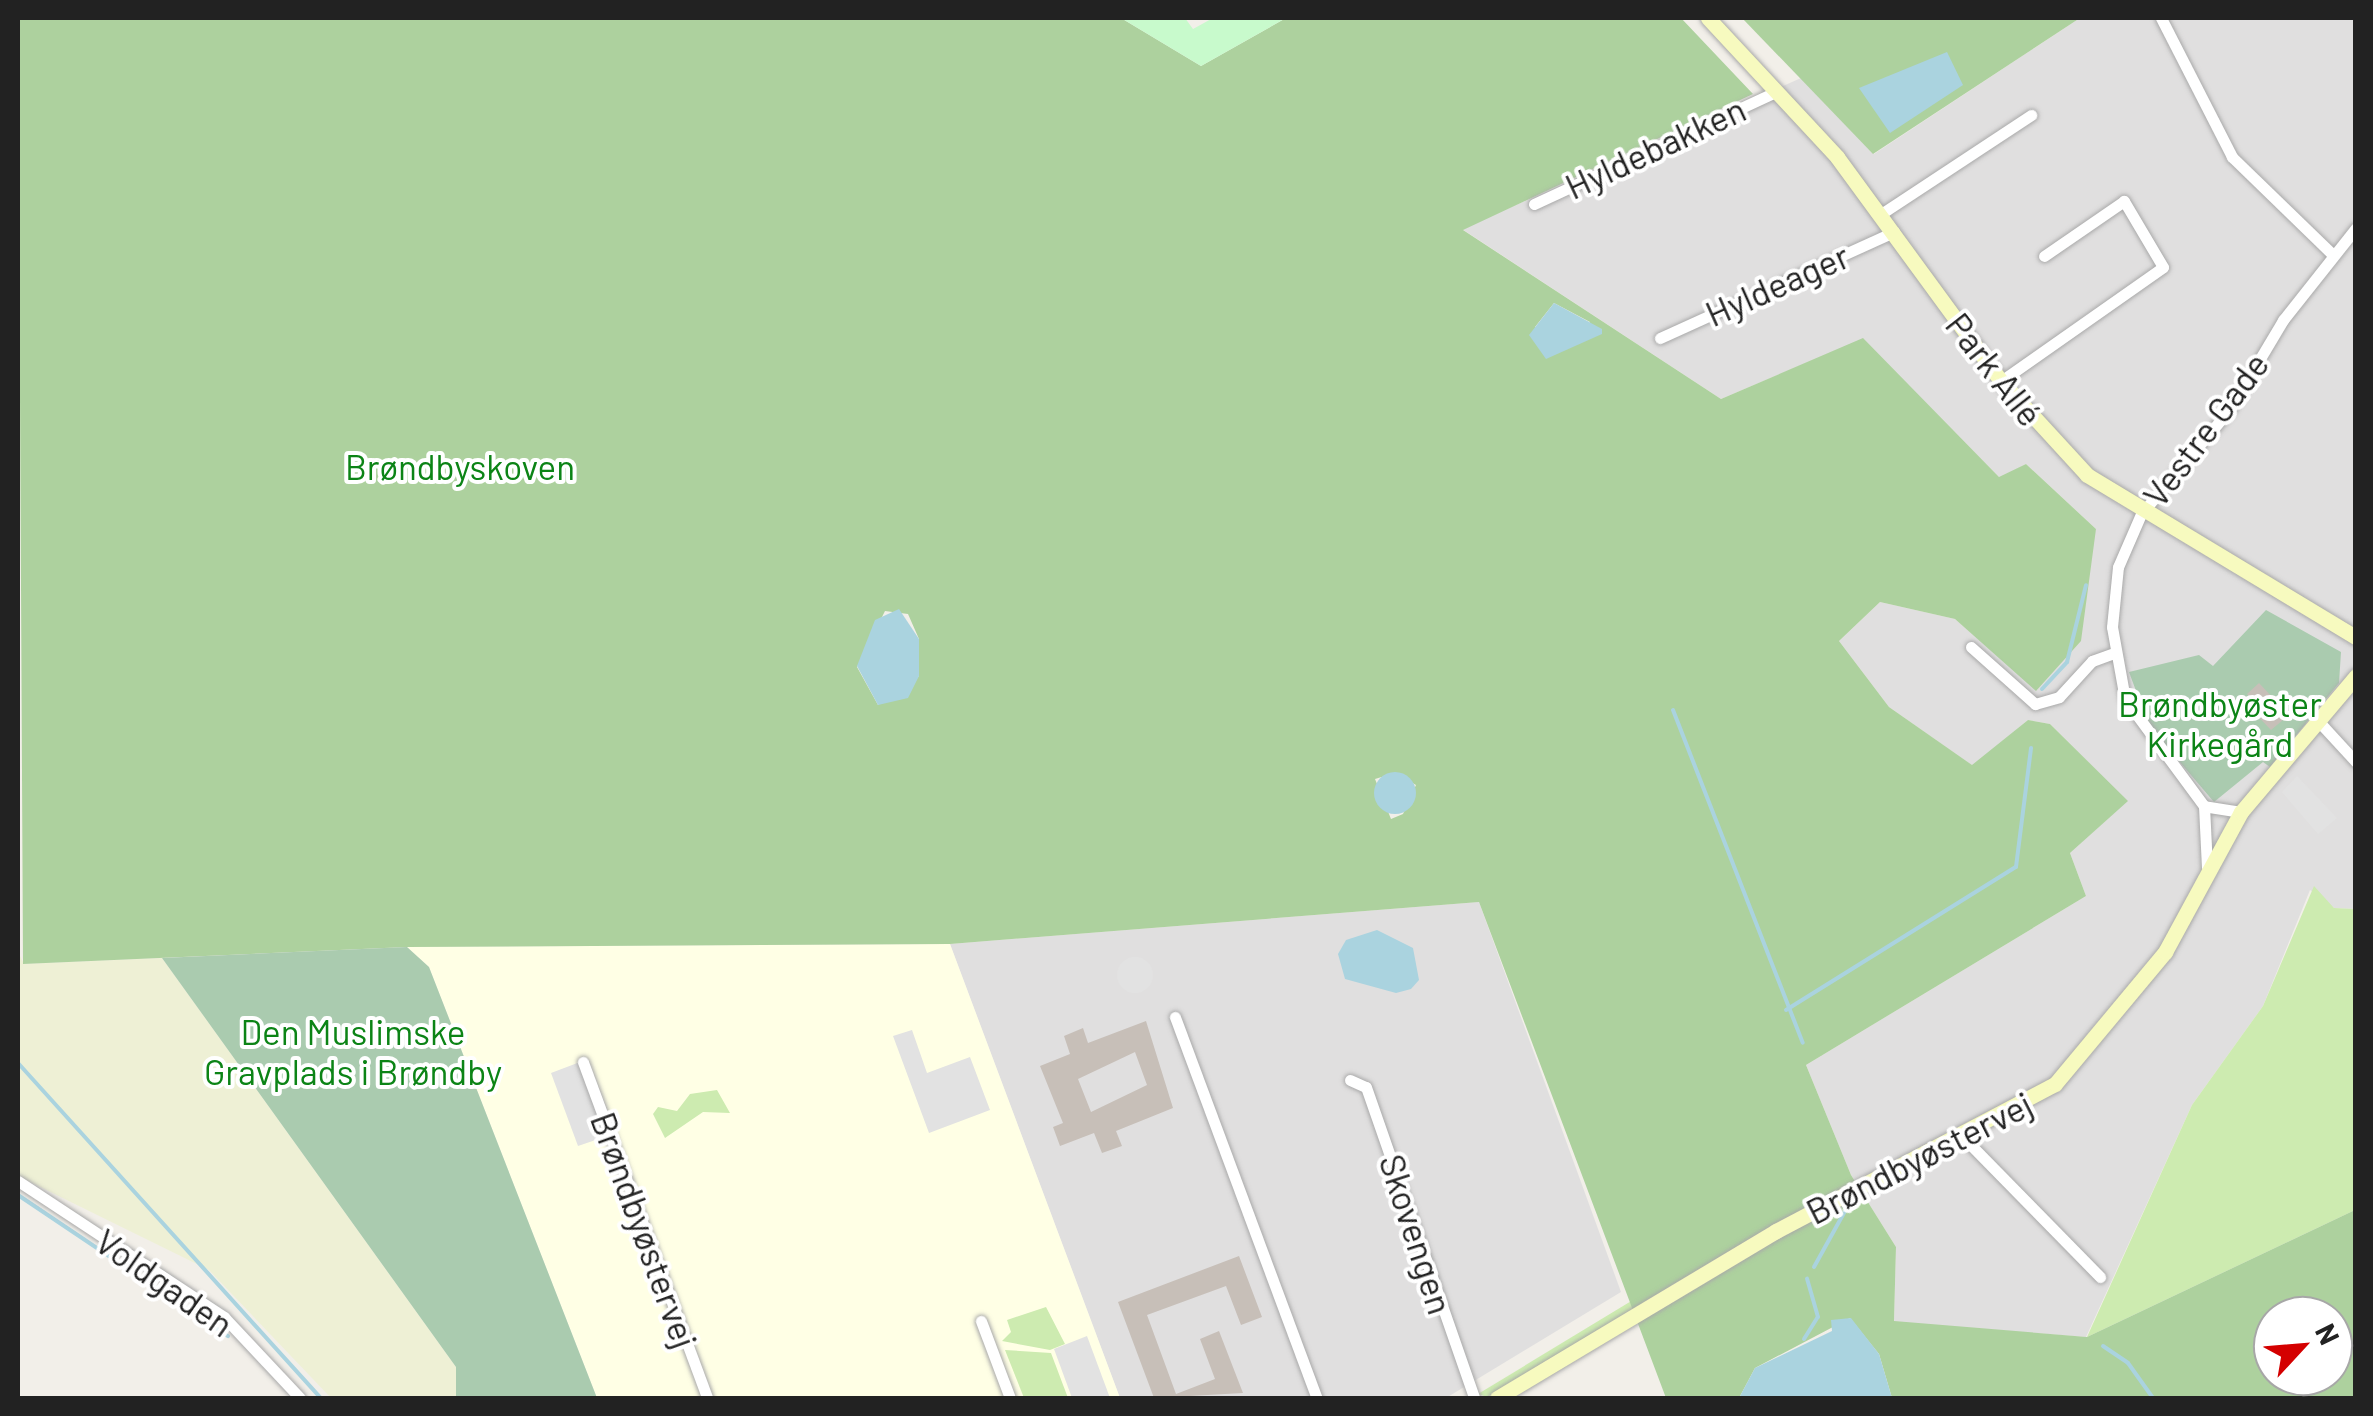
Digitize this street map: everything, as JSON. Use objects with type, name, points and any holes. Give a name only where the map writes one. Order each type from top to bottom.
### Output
[{"type":"street","name":"Park Allé","points":[[1708,18],[1777,90],[1881,214],[2001,381],[2088,475],[2141,514],[2356,637]]},
{"type":"street","points":[[2161,18],[2232,158],[2333,255]]},
{"type":"street","name":"Hyldebakken","points":[[1534,204],[1777,90]]},
{"type":"street","points":[[1881,214],[2031,115]]},
{"type":"street","points":[[2001,381],[2163,266],[2124,201],[2044,256]]},
{"type":"street","name":"Vestre Gade","points":[[2204,806],[2137,721],[2114,653],[2118,567],[2141,514],[2230,409],[2333,255],[2356,228]]},
{"type":"street","name":"Hyldeager","points":[[1660,338],[1894,232]]},
{"type":"street","points":[[1971,647],[2035,704],[2059,697],[2092,660],[2114,653]]},
{"type":"street","name":"Brøndbyøstervej","points":[[1498,1398],[1776,1231],[2036,1100],[2072,1068],[2165,952],[2206,867],[2242,812],[2322,724],[2356,676]]},
{"type":"street","points":[[2322,724],[2356,762]]},
{"type":"street","points":[[2206,867],[2204,806],[2242,812]]},
{"type":"street","points":[[1175,1017],[1317,1398]]},
{"type":"street","name":"Brøndbyøstervej","points":[[584,1062],[707,1398]]},
{"type":"street","name":"Skovengen","points":[[1350,1080],[1366,1087],[1474,1398]]},
{"type":"street","points":[[1964,1136],[2100,1277]]},
{"type":"street","name":"Voldgaden","points":[[18,1182],[224,1317],[300,1398]]},
{"type":"street","points":[[981,1321],[1010,1398]]},
{"type":"shaded area","points":[[2080,18],[2355,18],[2355,909],[2334,908],[2310,890],[2263,1006],[2192,1105],[2086,1337],[1894,1322],[1896,1247],[1851,1175],[1806,1065],[2086,896],[2070,853],[2127,801],[2050,724],[2028,720],[1973,766],[1889,707],[1839,641],[1880,602],[1955,619],[2037,690],[2096,529],[2026,464],[2000,478],[1863,339],[1721,399],[1462,229],[1801,78],[1874,154]]},
{"type":"shaded area","points":[[2297,776],[2337,818],[2318,834],[2282,792]]},
{"type":"shaded area","points":[[1479,902],[1621,1292],[1446,1398],[1120,1398],[950,944]]},
{"type":"shaded area","points":[[950,944],[1120,1398],[597,1398],[429,967],[407,947]]},
{"type":"shaded area","points":[[18,952],[24,964],[162,958],[456,1367],[456,1398],[331,1398],[209,1270],[18,1176]]},
{"type":"shaded area","points":[[1135,957],[1148,962],[1153,975],[1148,988],[1135,993],[1122,988],[1117,975],[1122,962]]},
{"type":"shaded area","points":[[912,1030],[927,1073],[970,1057],[990,1110],[929,1133],[893,1036]]},
{"type":"shaded area","points":[[588,1059],[616,1133],[578,1146],[551,1073]]},
{"type":"shaded area","points":[[1087,1336],[1110,1398],[1072,1398],[1054,1349]]},
{"type":"green space","name":"Brøndbyskoven","points":[[18,18],[1121,18],[1201,66],[1286,18],[1681,18],[1753,94],[1463,230],[1721,399],[1863,338],[1999,477],[2026,464],[2096,529],[2081,641],[2036,691],[1955,619],[1880,602],[1839,641],[1889,707],[1972,765],[2028,720],[2050,724],[2128,801],[2070,853],[2086,896],[1806,1065],[1851,1175],[1896,1247],[1894,1321],[2087,1337],[2355,1210],[2355,1398],[1892,1398],[1879,1354],[1850,1318],[1755,1368],[1739,1398],[1666,1398],[1479,902],[950,944],[407,947],[23,964]],"holes":[[[1554,303],[1590,322],[1582,339],[1535,327]],[[885,611],[908,614],[919,639],[919,676],[878,705],[857,667]],[[1395,773],[1416,785],[1403,814],[1391,819],[1375,779]]]},
{"type":"green space","points":[[1121,18],[1185,18],[1193,29],[1213,18],[1286,18],[1201,66]]},
{"type":"green space","points":[[1742,18],[2080,18],[1873,154]]},
{"type":"green space","name":"Brøndbyøster Kirkegård","points":[[2266,610],[2341,652],[2339,683],[2270,767],[2263,762],[2214,802],[2149,726],[2129,672],[2199,655],[2213,666]]},
{"type":"green space","points":[[2314,886],[2334,908],[2355,909],[2355,1210],[2087,1337],[2192,1105],[2263,1006]]},
{"type":"green space","name":"Den Muslimske Gravplads i Brøndby","points":[[407,947],[429,967],[597,1398],[456,1398],[456,1367],[162,958]]},
{"type":"green space","points":[[717,1090],[730,1113],[703,1112],[665,1138],[653,1114],[658,1107],[677,1111],[690,1094]]},
{"type":"green space","points":[[1727,1243],[1727,1252],[1487,1397],[1478,1394]]},
{"type":"green space","points":[[1046,1307],[1065,1344],[1050,1350],[1002,1341],[1011,1332],[1007,1320]]},
{"type":"green space","points":[[1005,1350],[1051,1353],[1068,1398],[1024,1398]]},
{"type":"water","points":[[1947,52],[1963,85],[1890,133],[1859,88]]},
{"type":"water","points":[[1554,303],[1602,329],[1602,334],[1546,359],[1529,335]]},
{"type":"water","points":[[899,609],[919,639],[919,676],[908,698],[878,705],[857,666],[875,620]]},
{"type":"water","points":[[1395,772],[1410,778],[1416,793],[1410,808],[1395,814],[1380,808],[1374,793],[1380,778]]},
{"type":"water","points":[[1377,930],[1413,948],[1419,980],[1411,989],[1396,993],[1345,979],[1338,954],[1346,940]]},
{"type":"water","points":[[1851,1318],[1879,1354],[1892,1398],[1739,1398],[1755,1368],[1832,1331],[1831,1320]]},
{"type":"building","points":[[2259,683],[2289,715],[2271,730],[2250,708],[2255,703],[2247,694]]},
{"type":"building","points":[[1146,1021],[1173,1108],[1116,1131],[1122,1146],[1102,1153],[1094,1133],[1060,1146],[1053,1127],[1063,1123],[1040,1066],[1070,1054],[1064,1036],[1083,1028],[1088,1043]],"holes":[[[1135,1052],[1147,1085],[1091,1112],[1078,1079]]]},
{"type":"building","points":[[1239,1256],[1262,1317],[1241,1325],[1226,1286],[1147,1315],[1176,1394],[1215,1379],[1200,1339],[1219,1331],[1243,1393],[1154,1398],[1118,1302]]},
{"type":"waterway","points":[[2042,689],[2067,662],[2086,585]]},
{"type":"waterway","points":[[1673,710],[1803,1043]]},
{"type":"waterway","points":[[1786,1010],[2016,867],[2031,748]]},
{"type":"waterway","points":[[18,1063],[321,1398]]},
{"type":"waterway","points":[[18,1195],[228,1336]]},
{"type":"waterway","points":[[1814,1267],[1845,1211]]},
{"type":"waterway","points":[[1804,1339],[1818,1317],[1807,1279]]},
{"type":"waterway","points":[[2103,1346],[2128,1363],[2153,1398]]}]
